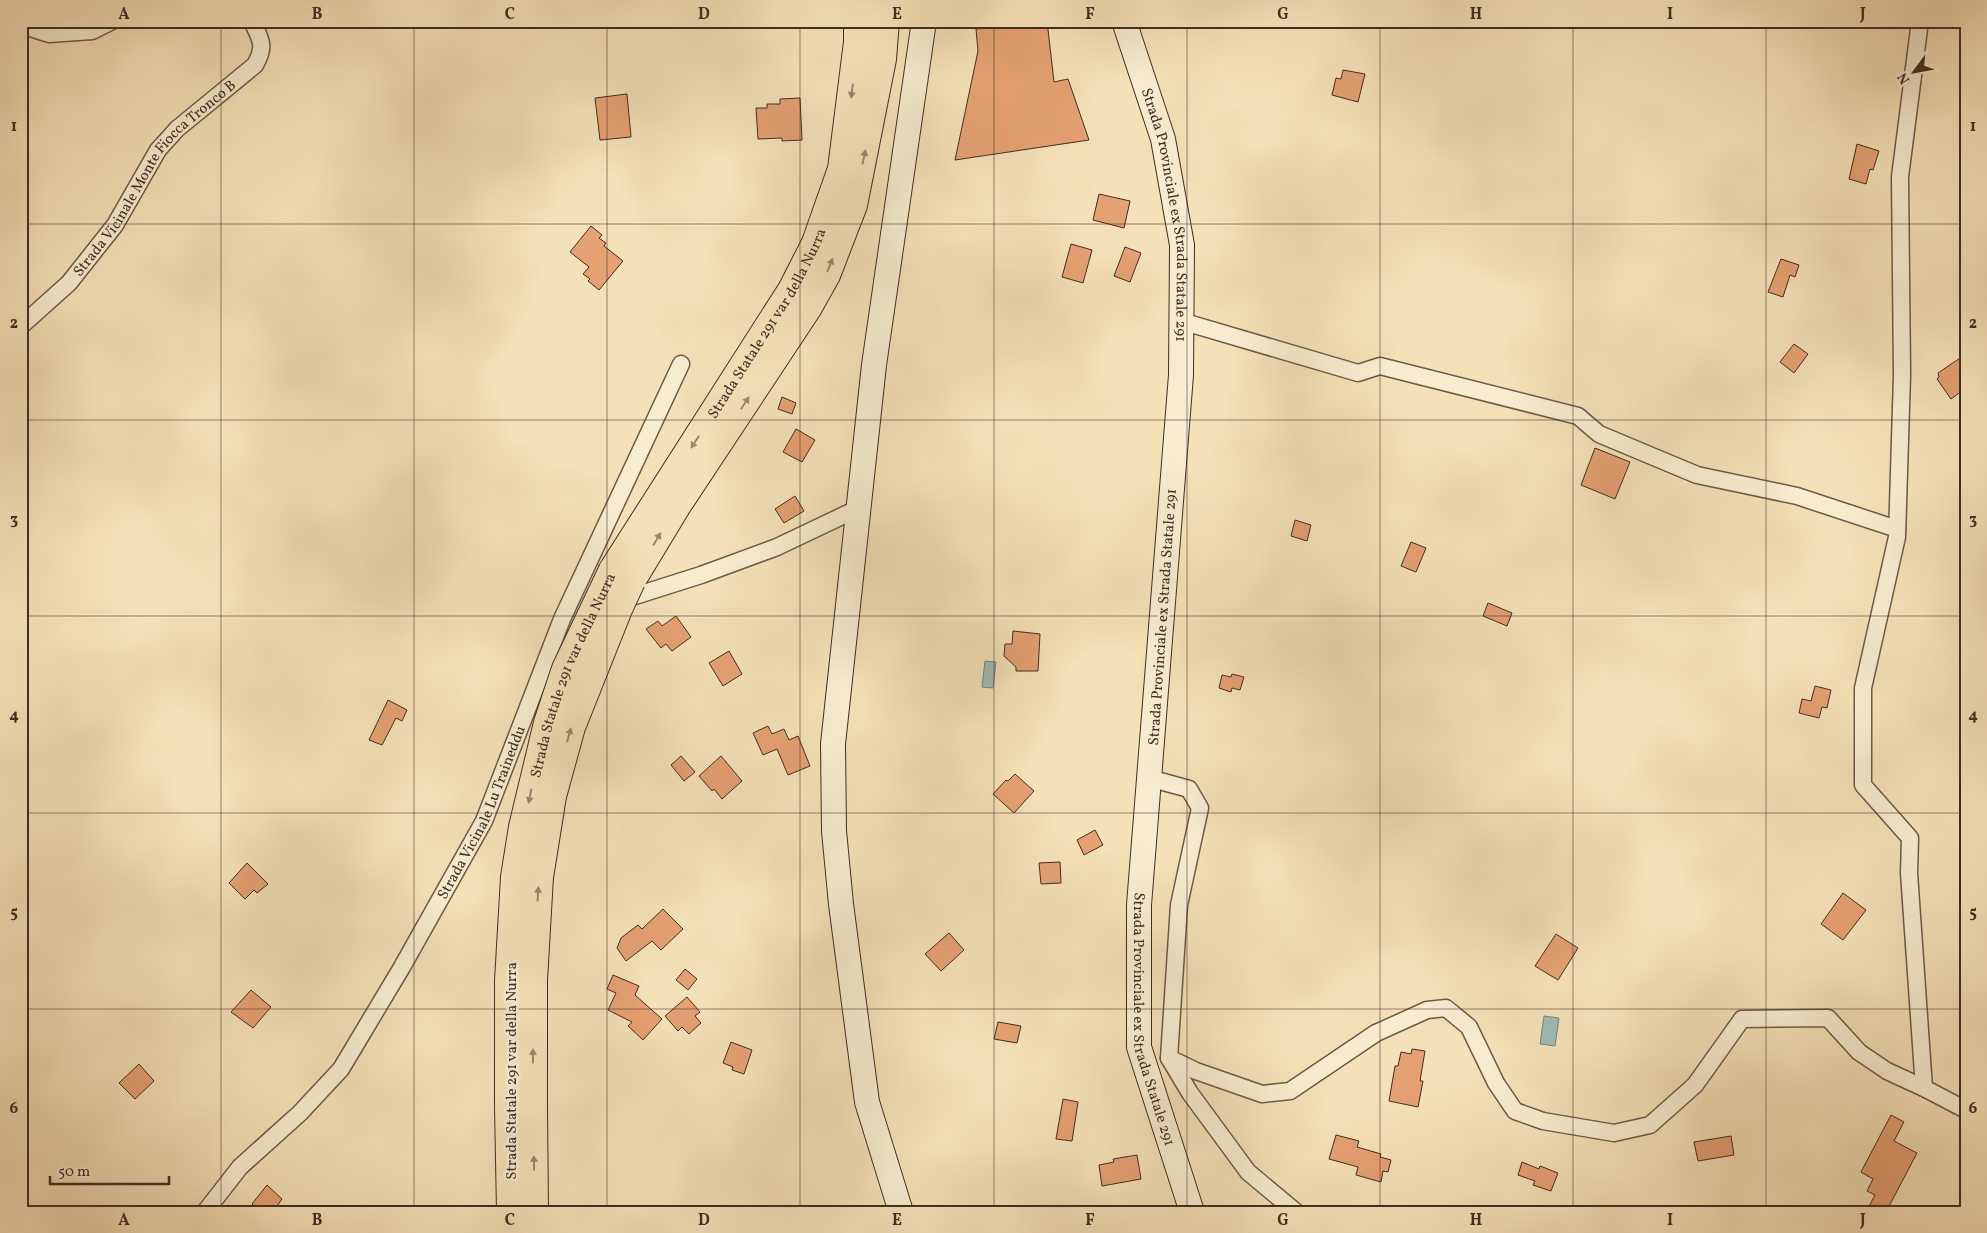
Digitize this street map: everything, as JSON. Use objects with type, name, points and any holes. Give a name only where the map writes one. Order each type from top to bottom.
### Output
[{"type":"highway","name":"Strada Statale 291 var della Nurra","points":[[511,1212],[533,980],[538,887],[552,796],[571,727],[618,609],[622,576],[787,298],[816,243],[842,169],[858,42],[858,21]]},
{"type":"highway","name":"Strada Statale 291 var della Nurra","points":[[622,576],[677,505],[808,307],[826,274],[853,205],[882,59],[884,21]]},
{"type":"highway","name":"Strada Statale 291 var della Nurra","points":[[521,1106],[534,1212]]},
{"type":"street","points":[[21,25],[50,34],[92,31],[112,21]]},
{"type":"street","name":"Strada Vicinale Monte Fiocca Tronco B","points":[[21,326],[69,283],[115,225],[158,150],[176,129],[255,65],[262,53],[261,39],[252,21]]},
{"type":"street","points":[[901,1212],[867,1102],[834,831],[833,744],[874,365],[924,21]]},
{"type":"street","name":"Strada Provinciale ex Strada Statale 291","points":[[1124,21],[1163,139],[1182,245],[1180,375],[1139,905],[1139,1048],[1192,1212]]},
{"type":"street","points":[[1920,21],[1900,177],[1902,375],[1897,537],[1863,688],[1863,786],[1910,838],[1909,873],[1924,1088]]},
{"type":"street","points":[[1181,321],[1358,373],[1380,366],[1578,416],[1599,434],[1697,475],[1797,496],[1897,529]]},
{"type":"street","name":"Strada Vicinale Lu Traineddu","points":[[205,1212],[240,1166],[300,1113],[341,1069],[402,967],[484,821],[562,619],[681,364]]},
{"type":"street","points":[[562,619],[701,575],[777,547],[859,508]]},
{"type":"street","points":[[1149,778],[1189,789],[1200,808],[1179,905],[1170,1058],[1190,1093],[1248,1172],[1296,1212]]},
{"type":"street","points":[[1170,1058],[1196,1071],[1262,1094],[1290,1091],[1376,1033],[1427,1010],[1446,1008],[1469,1027],[1496,1083],[1515,1111],[1543,1121],[1614,1133],[1650,1125],[1695,1085],[1742,1019],[1828,1018],[1859,1052],[1887,1071],[1966,1110]]},
{"type":"water","points":[[985,661],[996,662],[993,688],[982,687]]},
{"type":"water","points":[[1544,1016],[1559,1018],[1555,1046],[1540,1044]]},
{"type":"building","points":[[985,21],[1047,21],[1054,82],[1068,79],[1089,140],[955,160],[978,51],[976,29],[984,28]]},
{"type":"building","points":[[1343,70],[1365,74],[1358,102],[1332,95],[1336,78],[1341,79]]},
{"type":"building","points":[[627,94],[631,137],[600,140],[595,98]]},
{"type":"building","points":[[800,98],[802,140],[782,141],[782,138],[758,139],[756,108],[767,108],[767,104],[780,104],[780,99]]},
{"type":"building","points":[[1857,144],[1879,151],[1873,170],[1870,169],[1866,184],[1849,179]]},
{"type":"building","points":[[1099,194],[1130,201],[1124,228],[1093,220]]},
{"type":"building","points":[[591,226],[602,235],[599,238],[606,243],[604,246],[623,261],[599,290],[583,274],[589,267],[570,252]]},
{"type":"building","points":[[1071,244],[1092,250],[1083,283],[1062,277]]},
{"type":"building","points":[[1125,247],[1141,253],[1130,282],[1114,276]]},
{"type":"building","points":[[1781,259],[1799,265],[1795,277],[1790,275],[1783,297],[1768,292]]},
{"type":"building","points":[[1794,344],[1808,354],[1794,373],[1780,362]]},
{"type":"building","points":[[1966,354],[1966,388],[1951,399],[1937,379],[1939,377],[1938,373]]},
{"type":"building","points":[[782,397],[796,403],[792,414],[778,409]]},
{"type":"building","points":[[796,429],[815,440],[802,462],[783,452]]},
{"type":"building","points":[[1595,448],[1630,462],[1615,499],[1581,485]]},
{"type":"building","points":[[795,496],[804,511],[784,523],[775,509]]},
{"type":"building","points":[[1295,520],[1311,525],[1307,541],[1291,536]]},
{"type":"building","points":[[1411,542],[1426,548],[1416,572],[1401,566]]},
{"type":"building","points":[[1488,603],[1512,613],[1507,626],[1483,616]]},
{"type":"building","points":[[676,616],[691,637],[672,651],[666,644],[661,648],[646,629],[658,621],[662,626]]},
{"type":"building","points":[[1013,631],[1040,634],[1038,671],[1016,671],[1016,667],[1004,656],[1005,644],[1012,644]]},
{"type":"building","points":[[729,651],[742,674],[723,686],[709,663]]},
{"type":"building","points":[[1232,674],[1244,677],[1240,690],[1232,688],[1231,692],[1219,688],[1222,675],[1231,677]]},
{"type":"building","points":[[1815,686],[1831,690],[1827,708],[1822,707],[1819,718],[1799,713],[1802,699],[1811,701]]},
{"type":"building","points":[[388,700],[407,710],[402,721],[396,718],[382,745],[369,740]]},
{"type":"building","points":[[768,726],[772,734],[784,729],[789,740],[798,736],[810,766],[788,775],[777,749],[763,755],[753,733]]},
{"type":"building","points":[[681,756],[695,772],[684,781],[671,765]]},
{"type":"building","points":[[721,756],[742,781],[722,799],[699,776]]},
{"type":"building","points":[[1015,774],[1034,791],[1014,813],[993,794],[1006,780],[1008,781]]},
{"type":"building","points":[[1095,830],[1103,845],[1084,855],[1077,840]]},
{"type":"building","points":[[1060,862],[1061,883],[1041,884],[1039,863]]},
{"type":"building","points":[[247,863],[268,884],[257,893],[254,890],[245,899],[229,883]]},
{"type":"building","points":[[1843,893],[1866,910],[1843,940],[1821,924]]},
{"type":"building","points":[[663,909],[683,929],[661,950],[652,941],[626,961],[617,948],[621,938],[638,925],[642,929]]},
{"type":"building","points":[[949,933],[964,950],[941,971],[925,954]]},
{"type":"building","points":[[1556,934],[1578,948],[1558,980],[1535,966]]},
{"type":"building","points":[[685,969],[697,979],[688,990],[676,980]]},
{"type":"building","points":[[613,975],[639,986],[635,995],[662,1019],[643,1040],[628,1026],[632,1022],[608,1010],[616,993],[607,989]]},
{"type":"building","points":[[251,990],[271,1007],[253,1028],[231,1012]]},
{"type":"building","points":[[687,997],[700,1012],[695,1016],[701,1023],[689,1034],[682,1027],[678,1031],[665,1016]]},
{"type":"building","points":[[998,1022],[1021,1026],[1017,1043],[994,1039]]},
{"type":"building","points":[[731,1042],[752,1050],[744,1074],[732,1070],[733,1067],[723,1063]]},
{"type":"building","points":[[1412,1049],[1425,1051],[1420,1081],[1423,1081],[1418,1107],[1389,1101],[1395,1066],[1398,1066],[1401,1052],[1411,1054]]},
{"type":"building","points":[[139,1064],[154,1081],[135,1099],[119,1083]]},
{"type":"building","points":[[1063,1099],[1078,1102],[1072,1141],[1056,1139]]},
{"type":"building","points":[[1891,1115],[1904,1122],[1894,1141],[1917,1153],[1886,1212],[1866,1212],[1875,1195],[1867,1191],[1873,1179],[1861,1172]]},
{"type":"building","points":[[1336,1135],[1359,1141],[1357,1147],[1381,1154],[1380,1157],[1391,1160],[1388,1172],[1383,1171],[1381,1182],[1356,1175],[1358,1167],[1329,1159]]},
{"type":"building","points":[[1731,1136],[1734,1155],[1698,1161],[1694,1142]]},
{"type":"building","points":[[1137,1155],[1141,1179],[1102,1186],[1099,1165],[1114,1162],[1113,1159]]},
{"type":"building","points":[[1522,1162],[1539,1169],[1540,1166],[1558,1173],[1551,1191],[1533,1185],[1535,1181],[1518,1175]]},
{"type":"building","points":[[267,1185],[282,1199],[273,1212],[261,1212],[252,1204]]}]
